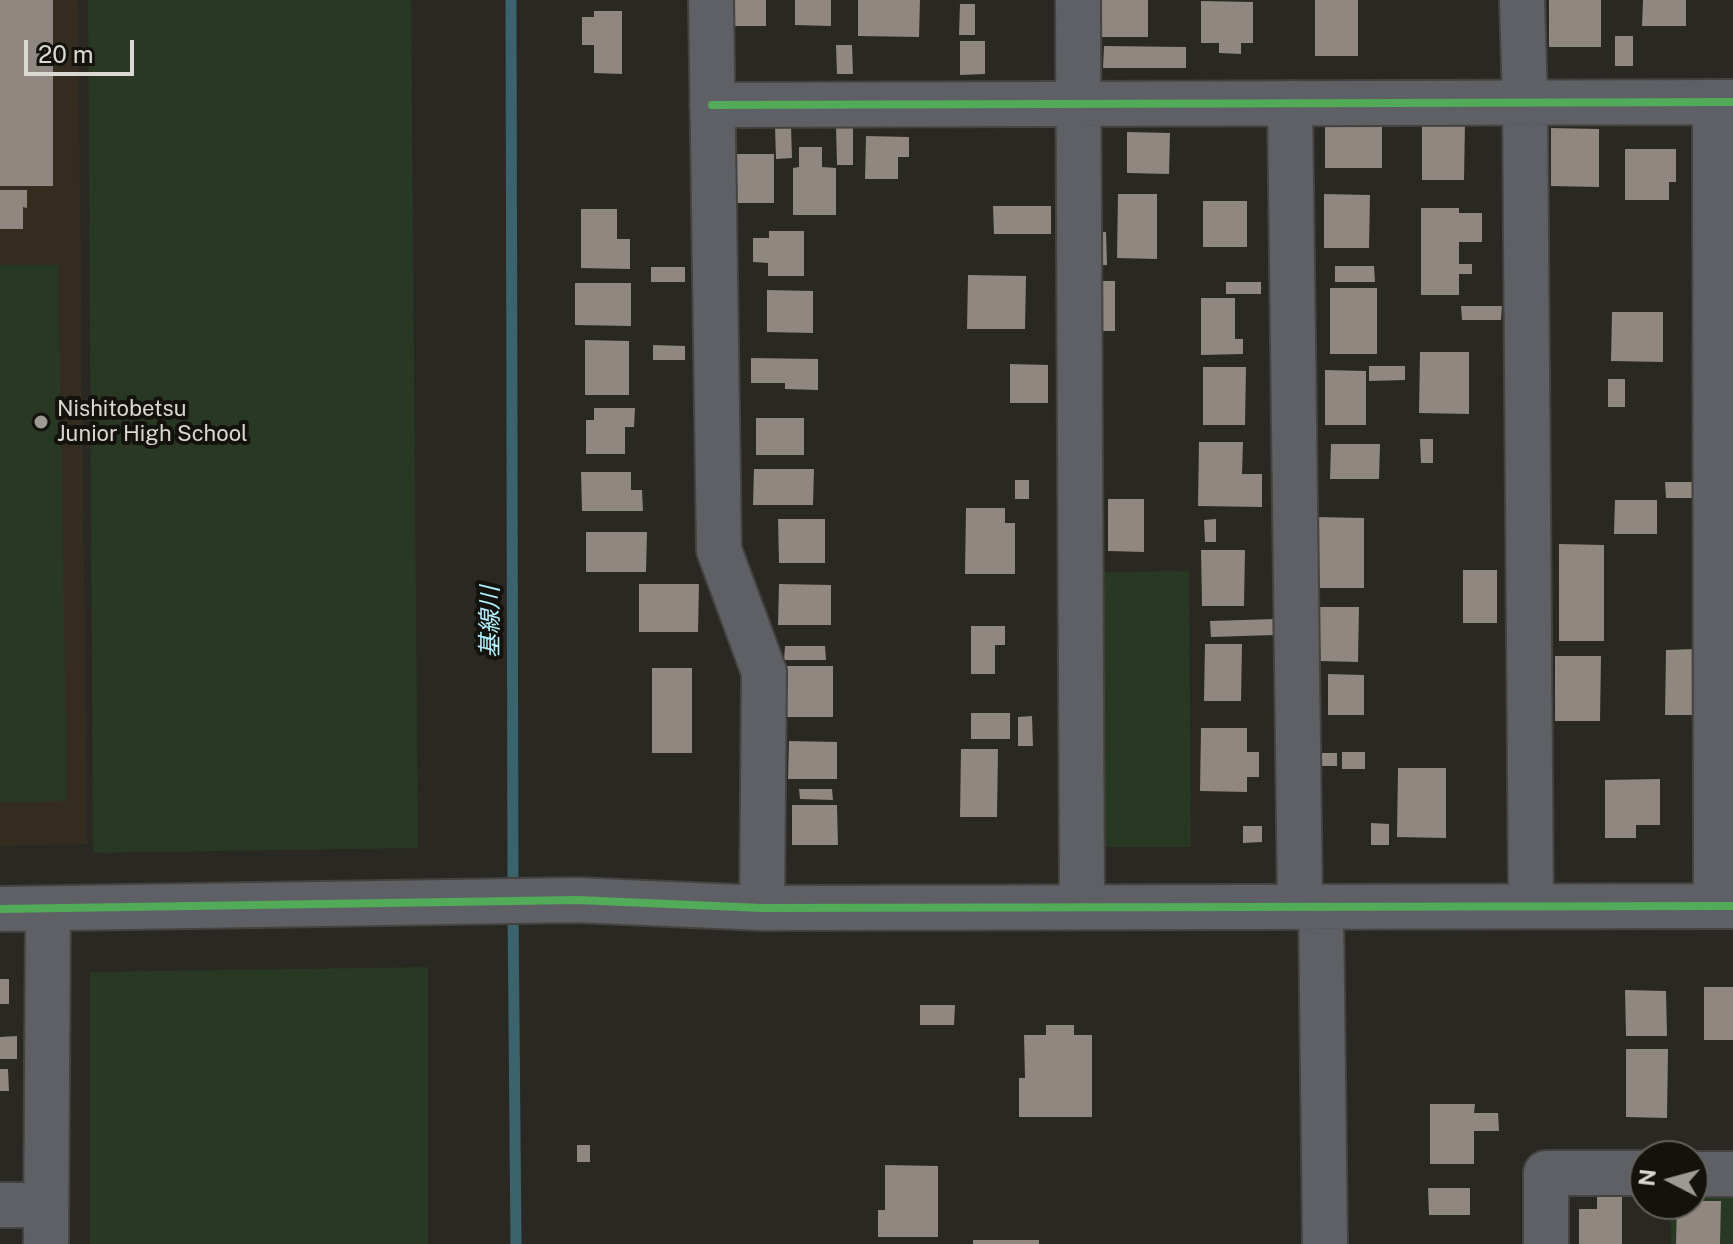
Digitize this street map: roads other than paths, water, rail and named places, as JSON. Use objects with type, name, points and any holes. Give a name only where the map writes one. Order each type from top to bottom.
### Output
[{"type":"street","points":[[711,0],[719,550],[764,672],[762,908]]},
{"type":"street","points":[[1078,0],[1082,907]]},
{"type":"street","points":[[1522,0],[1531,906]]},
{"type":"street","points":[[0,909],[577,900],[762,908],[1724,906],[1724,102],[712,105]]},
{"type":"street","points":[[1290,103],[1310,907],[1325,1244]]},
{"type":"street","points":[[0,1205],[45,1224],[48,909]]},
{"type":"street","points":[[1546,1244],[1546,1173],[1629,1173]]},
{"type":"street","points":[[1709,1174],[1733,1174]]},
{"type":"waterway","name":"基線川","points":[[511,0],[513,891]]},
{"type":"waterway","name":"基線川","points":[[513,909],[516,1244]]},
{"type":"place","name":"Nishitobetsu Junior High School","points":[[41,422]]}]
